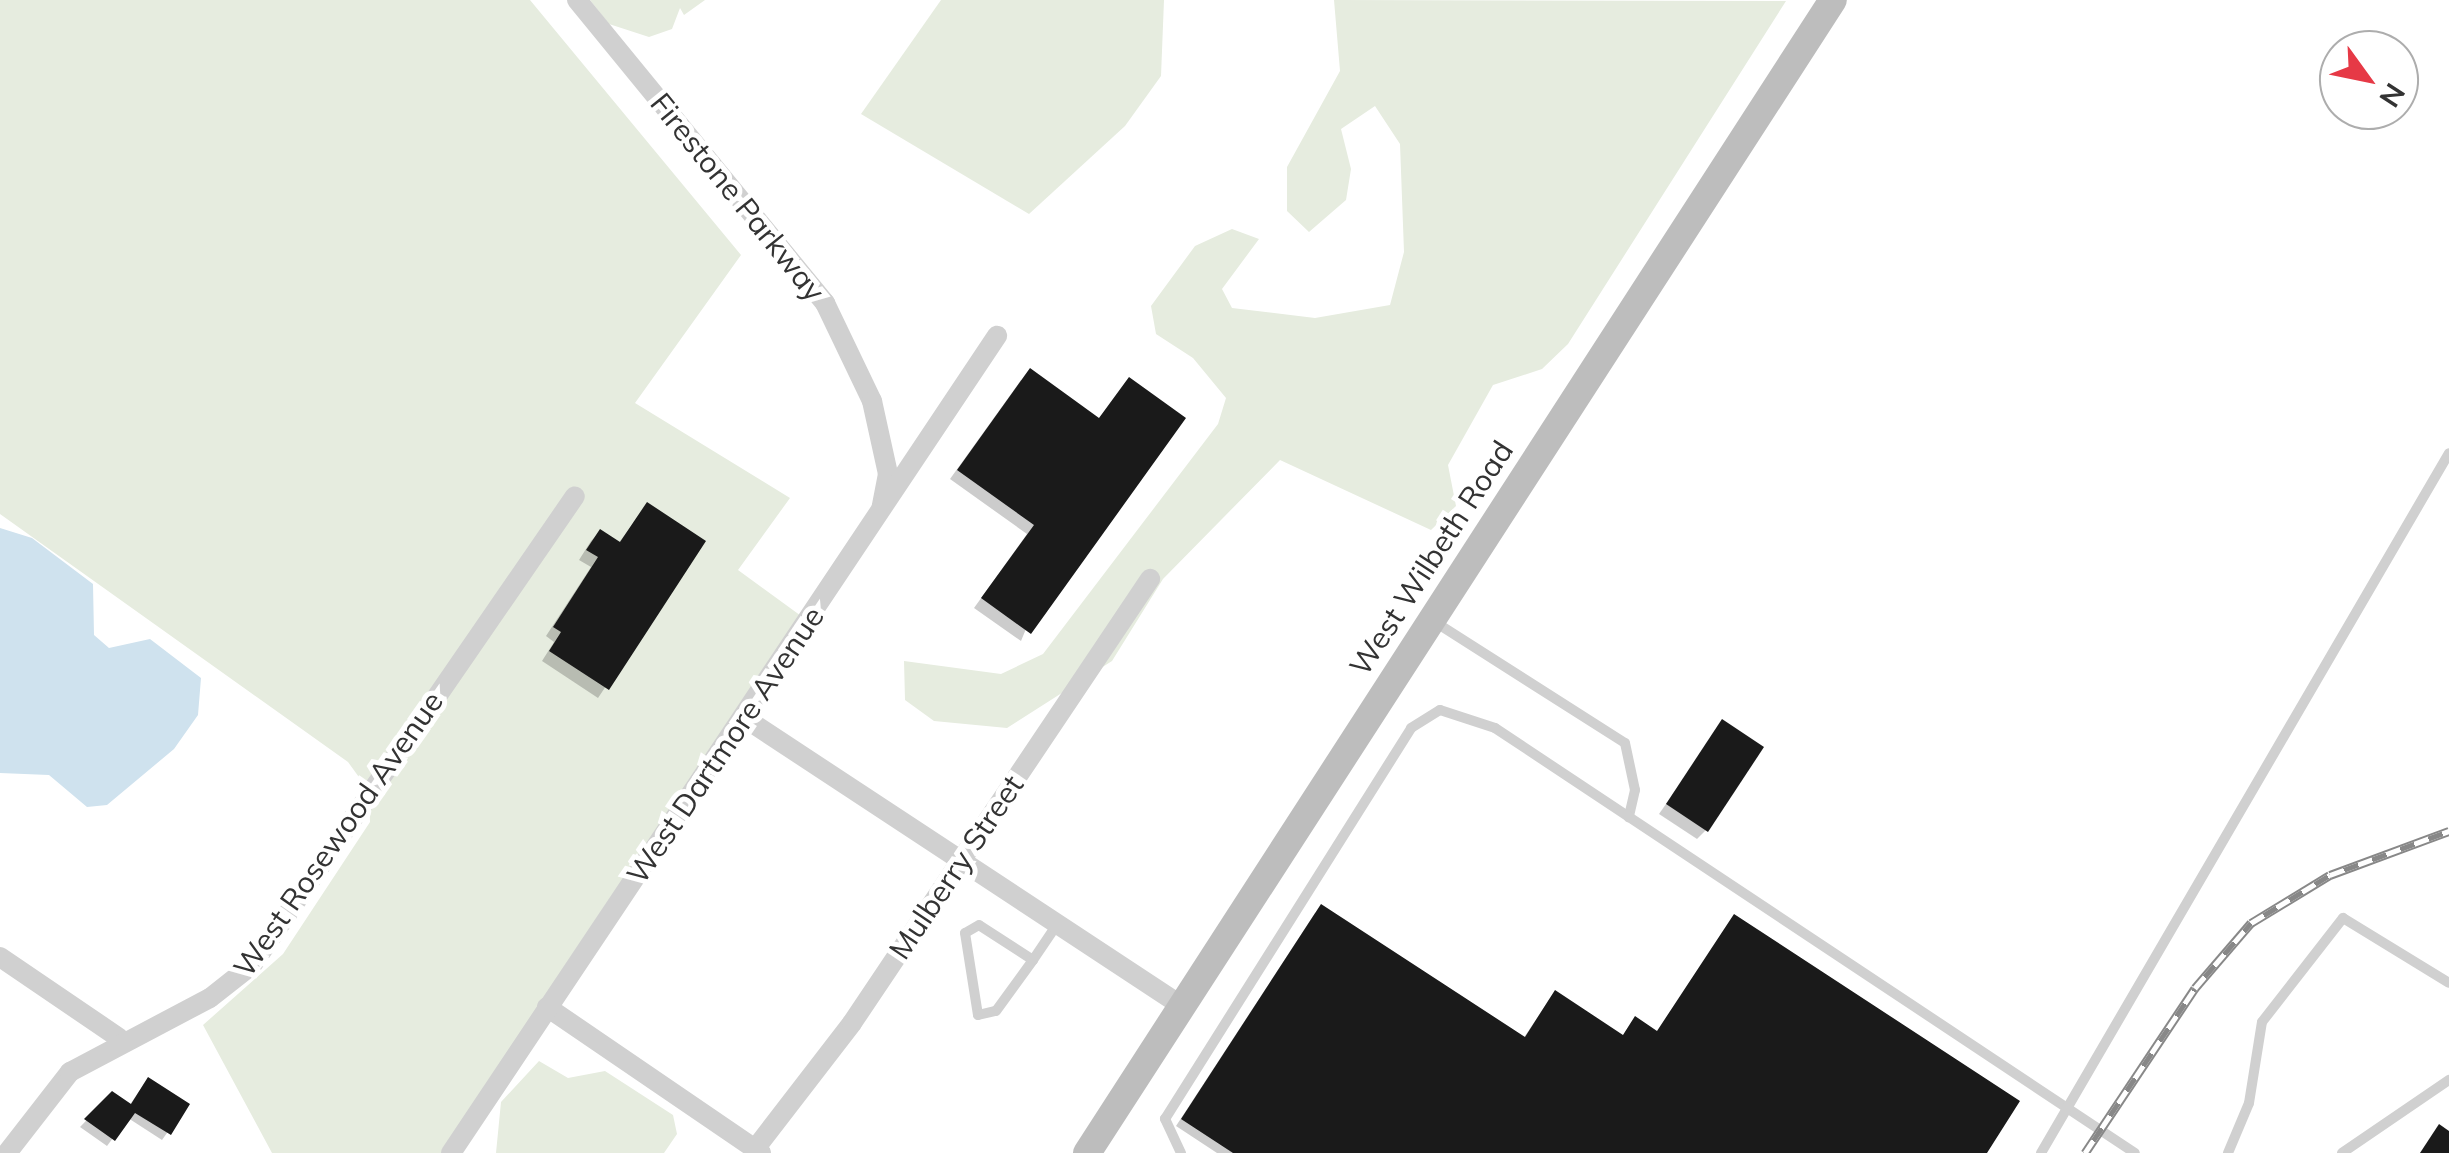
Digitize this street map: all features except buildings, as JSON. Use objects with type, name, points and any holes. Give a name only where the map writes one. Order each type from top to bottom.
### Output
[{"type":"main road","name":"West Wilbeth Road","points":[[1086,1153],[1833,0]]},
{"type":"street","name":"Firestone Parkway","points":[[577,0],[778,237],[836,322],[885,454],[874,526]]},
{"type":"street","name":"West Dartmore Avenue","points":[[451,1153],[874,526],[997,336]]},
{"type":"street","name":"West Rosewood Avenue","points":[[7,1153],[60,1080],[120,1038],[210,998],[252,965],[576,496]]},
{"type":"street","name":"Mulberry Street","points":[[758,1151],[1150,579]]},
{"type":"street","points":[[743,717],[1056,928],[1179,1004]]},
{"type":"street","points":[[0,958],[120,1038]]},
{"type":"street","points":[[547,1008],[758,1151]]},
{"type":"lane","points":[[2040,1153],[2449,453]]},
{"type":"lane","points":[[1430,619],[1626,743],[1635,790],[1628,816]]},
{"type":"lane","points":[[1181,1153],[1165,1119],[1411,728],[1440,710],[1466,716],[1628,816],[2135,1153]]},
{"type":"lane","points":[[2228,1153],[2249,1103],[2262,1022],[2344,918],[2449,983]]},
{"type":"lane","points":[[1032,960],[980,925],[965,934],[978,1015],[996,1011],[1056,928]]},
{"type":"lane","points":[[2342,1153],[2449,1080]]},
{"type":"shaded area","points":[[0,0],[530,0],[741,255],[635,403],[790,498],[738,570],[808,621],[445,1153],[272,1153],[203,1025],[283,954],[370,822],[369,791],[348,762],[0,514]]},
{"type":"shaded area","points":[[590,0],[705,0],[684,15],[680,8],[672,29],[649,37],[609,24]]},
{"type":"shaded area","points":[[941,0],[1164,0],[1161,76],[1125,126],[1029,214],[861,114]]},
{"type":"shaded area","points":[[1334,0],[1786,1],[1568,344],[1542,369],[1493,385],[1448,465],[1456,506],[1431,530],[1280,460],[1163,579],[1112,661],[1007,728],[934,721],[905,700],[904,661],[1001,674],[1043,654],[1218,424],[1226,398],[1193,358],[1156,334],[1151,306],[1195,246],[1232,229],[1259,239],[1222,289],[1232,308],[1315,318],[1390,305],[1404,252],[1400,144],[1375,106],[1341,129],[1351,169],[1346,200],[1309,232],[1287,211],[1287,167],[1340,71]]},
{"type":"shaded area","points":[[539,1061],[568,1078],[605,1071],[673,1115],[677,1134],[664,1153],[496,1153],[501,1102]]},
{"type":"water","points":[[0,528],[32,538],[93,584],[94,635],[109,648],[150,639],[201,678],[198,715],[174,749],[107,805],[87,807],[49,775],[0,773]]},
{"type":"railway","points":[[2085,1153],[2195,988],[2251,923],[2330,875],[2449,831]]}]
